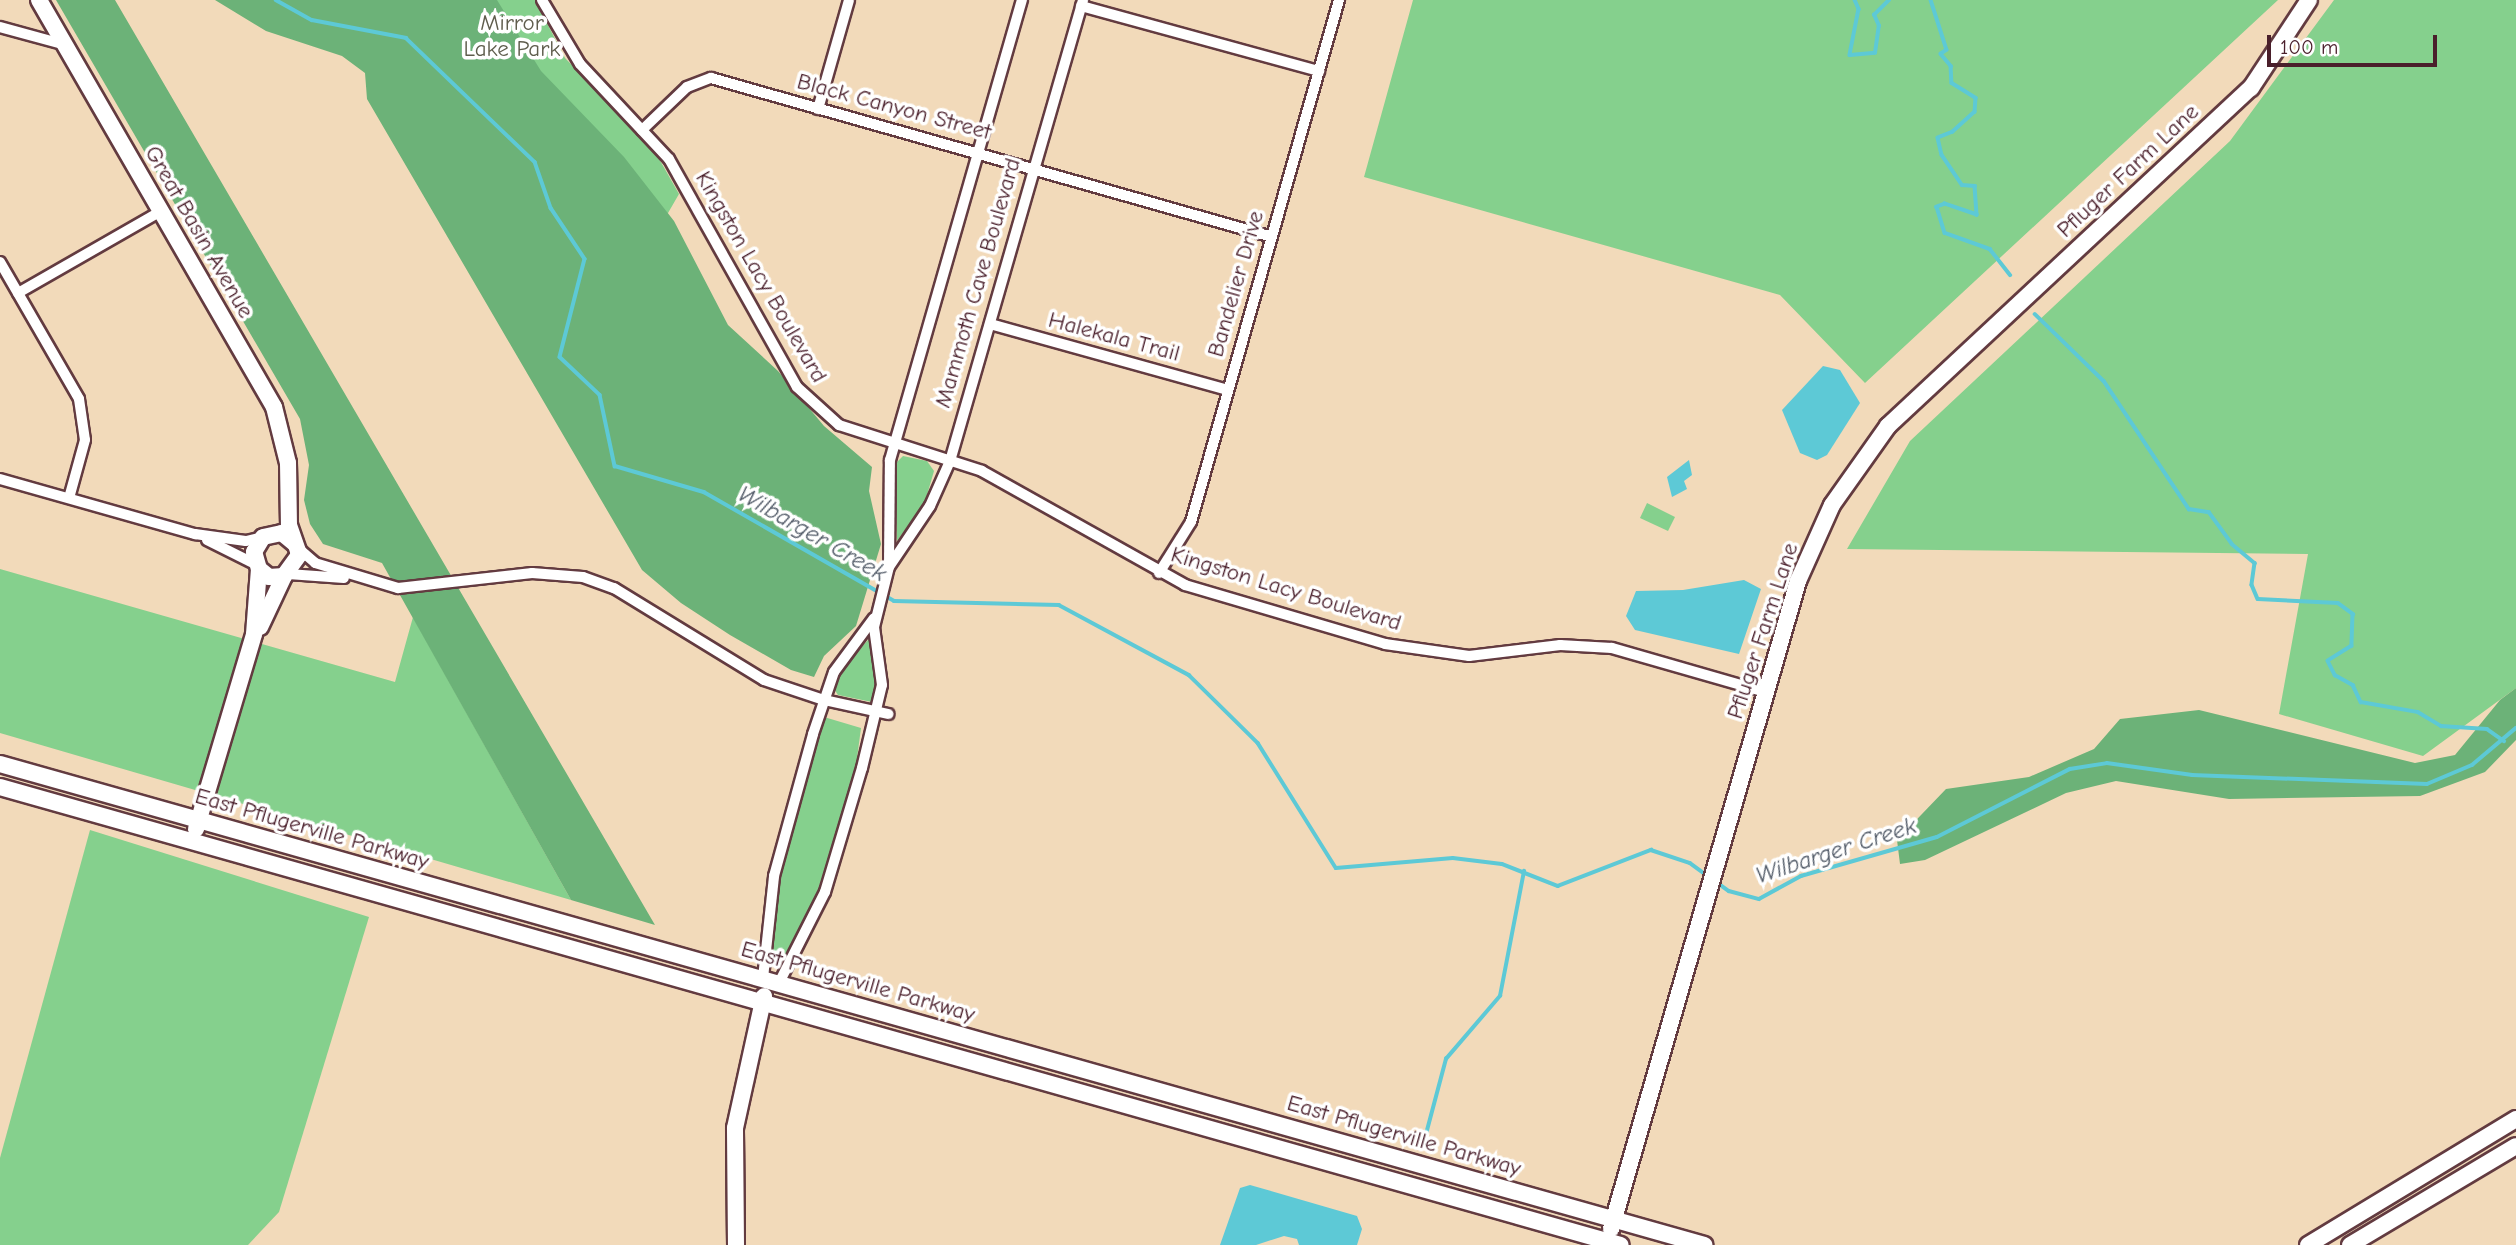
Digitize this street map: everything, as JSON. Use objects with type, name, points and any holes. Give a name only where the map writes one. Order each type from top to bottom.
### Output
[{"type":"main road","name":"Great Basin Avenue","points":[[39,0],[274,407],[288,463],[289,496],[296,545]]},
{"type":"main road","name":"Pfluger Farm Lane","points":[[1614,1243],[1613,1219],[1765,692],[1798,581],[1832,505],[1888,426],[2250,88],[2309,0]]},
{"type":"main road","name":"Great Basin Avenue","points":[[266,536],[281,521],[289,496]]},
{"type":"main road","points":[[192,842],[254,634],[286,575],[297,563],[296,545],[286,534],[266,536],[255,548],[258,567],[254,634]]},
{"type":"main road","points":[[258,567],[269,577],[286,575]]},
{"type":"main road","name":"East Pflugerville Parkway","points":[[0,764],[1704,1245]]},
{"type":"main road","name":"East Pflugerville Parkway","points":[[0,787],[1614,1243]]},
{"type":"main road","name":"Mammoth Cave Boulevard","points":[[765,1004],[771,980]]},
{"type":"main road","points":[[736,1245],[735,1128],[765,1004]]},
{"type":"main road","points":[[2308,1245],[2516,1119]]},
{"type":"main road","points":[[2350,1245],[2516,1146]]},
{"type":"street","name":"Kingston Lacy Boulevard","points":[[542,0],[580,64],[678,173],[804,395],[838,425],[994,478],[1159,573],[1243,603],[1430,654],[1469,656],[1560,645],[1612,648],[1765,692]]},
{"type":"street","points":[[818,109],[849,0]]},
{"type":"street","name":"Mammoth Cave Boulevard","points":[[771,980],[825,892],[874,711],[882,678],[876,615],[889,567],[887,483],[895,443],[1021,0]]},
{"type":"street","name":"Bandelier Drive","points":[[1159,573],[1191,522],[1339,0]]},
{"type":"street","points":[[1082,3],[1319,71]]},
{"type":"street","name":"Mammoth Cave Boulevard","points":[[889,567],[930,506],[950,461],[1082,3]]},
{"type":"street","points":[[0,27],[66,45]]},
{"type":"street","name":"Black Canyon Street","points":[[642,130],[687,87],[705,78],[978,152],[1034,171],[1272,237]]},
{"type":"street","points":[[18,293],[161,211]]},
{"type":"street","points":[[0,262],[79,399],[85,440],[69,498]]},
{"type":"street","name":"Halekala Trail","points":[[990,324],[1228,390]]},
{"type":"street","points":[[0,478],[195,534],[246,541],[266,536]]},
{"type":"street","points":[[195,534],[258,567]]},
{"type":"street","points":[[296,545],[315,563],[385,584]]},
{"type":"street","points":[[286,575],[313,573],[385,584],[437,586],[532,573],[583,577],[631,598],[757,676],[824,701],[888,714]]},
{"type":"street","name":"Mammoth Cave Boulevard","points":[[771,980],[778,855],[834,672],[876,615]]},
{"type":"street","points":[[1191,1124],[1197,1101]]},
{"type":"green space","points":[[56,0],[115,0],[655,925],[571,900],[382,563],[323,544],[310,524],[304,500],[309,465],[300,419]]},
{"type":"green space","points":[[215,0],[497,0],[541,71],[624,157],[674,221],[728,325],[778,371],[824,426],[872,467],[869,491],[881,544],[856,626],[824,656],[814,677],[791,670],[730,635],[681,603],[642,570],[367,99],[365,73],[342,56],[266,31]]},
{"type":"green space","name":"Mirror Lake Park","points":[[427,0],[535,0],[565,58],[653,148],[679,194],[646,251]]},
{"type":"green space","points":[[1413,0],[2278,0],[1865,383],[1780,295],[1364,177]]},
{"type":"green space","points":[[2334,0],[2516,0],[2516,688],[2423,756],[2279,714],[2308,554],[1847,549],[1910,441],[2230,141]]},
{"type":"green space","points":[[903,456],[927,461],[934,471],[925,502],[897,541],[895,464]]},
{"type":"green space","points":[[1647,503],[1675,517],[1668,531],[1640,518]]},
{"type":"green space","points":[[0,569],[395,682],[413,617],[571,900],[0,733]]},
{"type":"green space","points":[[869,639],[877,675],[872,702],[838,695],[834,689],[840,670]]},
{"type":"green space","points":[[2516,688],[2516,740],[2485,772],[2420,796],[2229,799],[2116,781],[2066,793],[1925,860],[1900,864],[1897,840],[1946,789],[2029,777],[2094,749],[2120,719],[2199,710],[2415,763],[2455,755],[2500,700]]},
{"type":"green space","points":[[824,717],[861,728],[856,766],[815,900],[784,965],[776,967],[770,962],[783,861]]},
{"type":"green space","points":[[90,830],[369,917],[279,1212],[248,1245],[0,1245],[0,1158]]},
{"type":"water","points":[[1823,366],[1840,370],[1860,403],[1827,455],[1817,460],[1800,453],[1782,410]]},
{"type":"water","points":[[1689,460],[1692,475],[1684,481],[1687,489],[1672,497],[1667,477]]},
{"type":"water","points":[[1744,580],[1761,589],[1739,654],[1635,630],[1626,616],[1636,591],[1683,590]]},
{"type":"water","points":[[1250,1185],[1357,1216],[1362,1229],[1357,1245],[1299,1245],[1297,1239],[1284,1236],[1256,1245],[1220,1245],[1240,1188]]},
{"type":"waterway","name":"Wilbarger Creek","points":[[276,0],[312,20],[406,38],[535,162],[551,208],[585,259],[560,357],[600,395],[615,466],[704,492],[894,601],[1059,605],[1189,675],[1258,743],[1336,868],[1453,858],[1502,864],[1558,886],[1651,850],[1690,863],[1709,877]]},
{"type":"waterway","points":[[1855,0],[1859,9],[1850,55],[1875,53],[1879,26],[1874,15],[1889,0]]},
{"type":"waterway","points":[[1931,0],[1947,50],[1941,54],[1951,66],[1952,83],[1976,98],[1975,112],[1953,132],[1938,138],[1942,155],[1962,185],[1975,186],[1977,215],[1945,204],[1937,207],[1945,233],[1990,249],[2010,275]]},
{"type":"waterway","points":[[2035,314],[2104,381],[2189,509],[2209,512],[2232,544],[2255,563],[2252,585],[2258,599],[2338,603],[2353,614],[2352,646],[2328,661],[2335,675],[2353,685],[2361,702],[2418,712],[2441,726],[2487,729],[2504,741]]},
{"type":"waterway","name":"Wilbarger Creek","points":[[1715,881],[1729,891],[1759,899],[1801,876],[1937,837],[2070,769],[2107,763],[2192,775],[2427,784],[2472,765],[2516,728]]},
{"type":"waterway","points":[[1425,1138],[1446,1059],[1500,996],[1524,871]]}]
